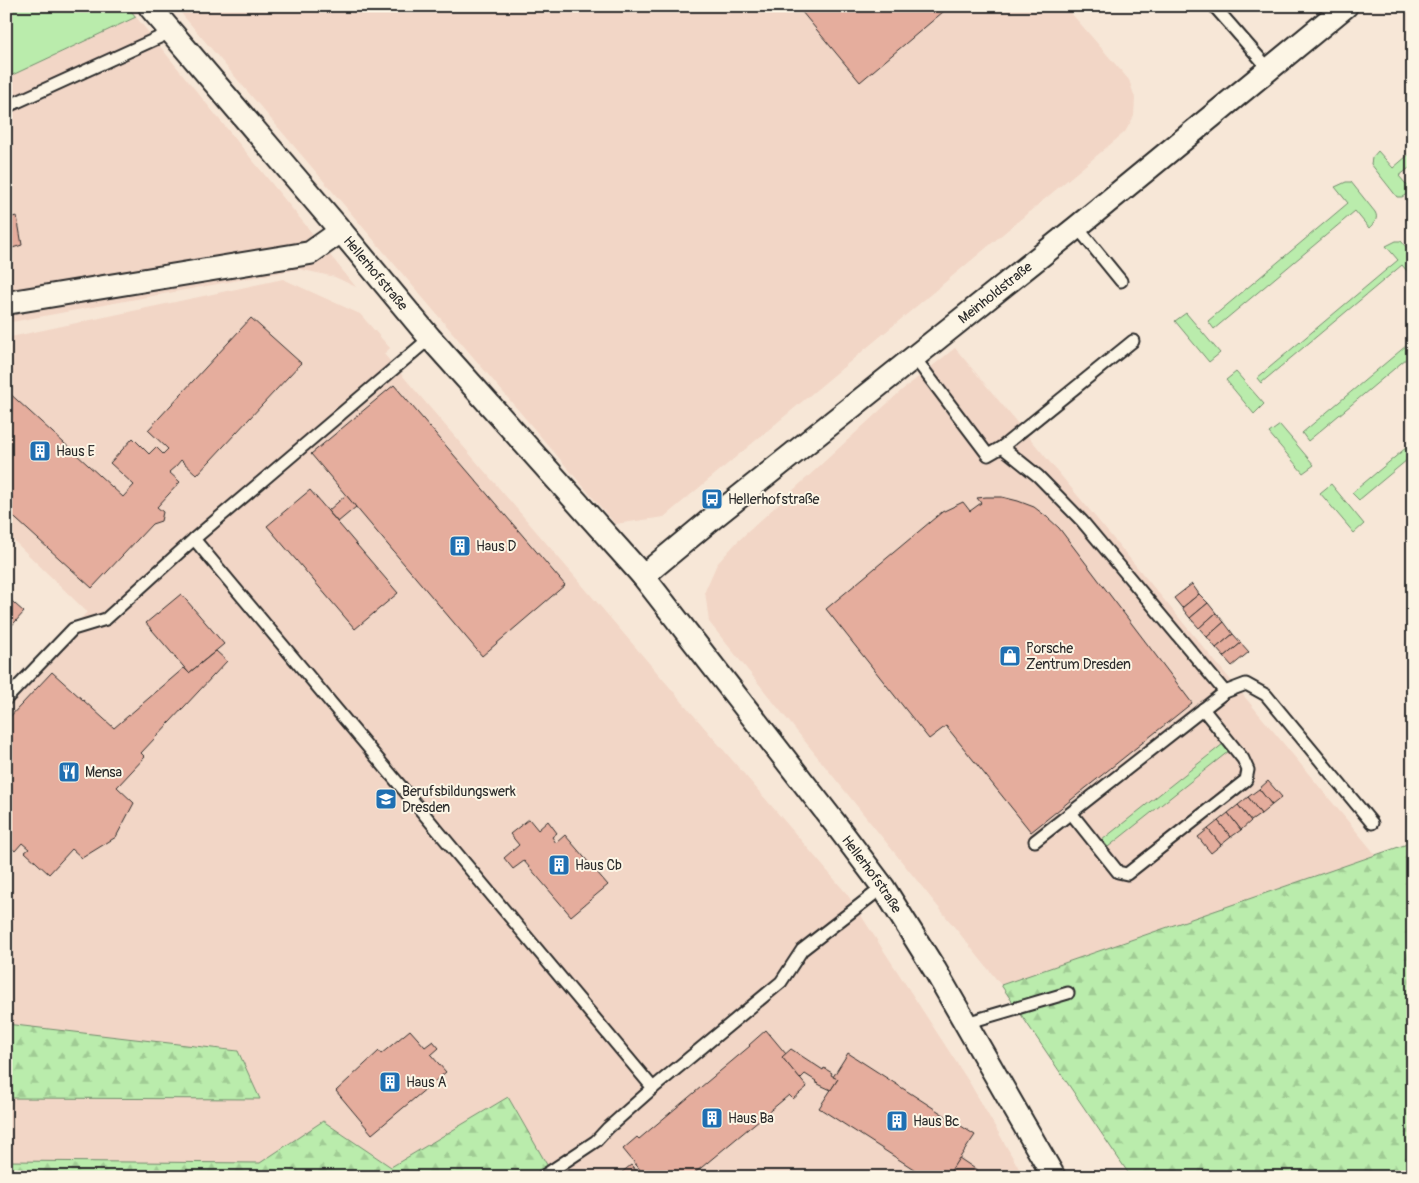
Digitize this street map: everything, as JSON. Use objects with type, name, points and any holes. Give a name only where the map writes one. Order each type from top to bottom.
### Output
[{"type":"street","name":"Meinholdstraße","points":[[643,576],[1077,227],[1346,6]]},
{"type":"street","name":"Hellerhofstraße","points":[[150,7],[430,338],[643,576],[883,887],[935,970],[1054,1177]]},
{"type":"street","name":"Hellerhofstraße","points":[[6,304],[310,252],[341,231]]},
{"type":"lane","points":[[1214,6],[1269,69]]},
{"type":"lane","points":[[6,107],[172,32]]},
{"type":"lane","points":[[1077,227],[1121,281]]},
{"type":"lane","points":[[6,699],[73,629],[106,619],[194,539],[430,338]]},
{"type":"lane","points":[[914,357],[988,454],[1002,447],[1133,341]]},
{"type":"lane","points":[[1002,447],[1038,476],[1082,521],[1225,692]]},
{"type":"lane","points":[[194,539],[653,1088]]},
{"type":"lane","points":[[1035,841],[1202,709],[1225,692],[1246,684],[1266,695],[1372,823]]},
{"type":"lane","points":[[1071,813],[1118,872],[1127,874],[1202,815],[1246,780],[1248,770],[1243,759],[1202,709]]},
{"type":"lane","points":[[542,1177],[596,1141],[653,1088],[781,982],[802,950],[883,887]]},
{"type":"lane","points":[[966,1023],[1068,993]]},
{"type":"shaded area","points":[[175,6],[1065,6],[1129,80],[1135,98],[1134,116],[1125,132],[664,517],[615,524]]},
{"type":"shaded area","points":[[136,17],[356,287],[335,277],[299,269],[6,323],[6,78]]},
{"type":"shaded area","name":"Berufsbildungswerk Dresden","points":[[283,279],[360,314],[390,348],[384,354],[847,894],[971,1085],[1024,1177],[6,1177],[6,703],[87,612],[6,533],[6,338]]},
{"type":"shaded area","points":[[955,348],[1376,855],[1001,985],[709,622],[705,591],[717,564],[737,542],[902,390]]},
{"type":"green space","points":[[6,6],[127,6],[136,17],[6,78]]},
{"type":"green space","points":[[1378,151],[1393,168],[1413,151],[1413,165],[1399,176],[1412,191],[1402,197],[1397,197],[1371,164],[1372,158]]},
{"type":"green space","points":[[1351,182],[1375,212],[1376,219],[1373,224],[1369,228],[1355,211],[1214,329],[1208,321],[1348,203],[1335,187]]},
{"type":"green space","points":[[1396,241],[1401,241],[1413,255],[1413,278],[1402,265],[1261,383],[1257,378],[1398,260],[1386,246]]},
{"type":"green space","points":[[1186,313],[1220,353],[1209,362],[1175,321]]},
{"type":"green space","points":[[1413,340],[1413,353],[1308,441],[1302,433]]},
{"type":"green space","points":[[1236,372],[1264,404],[1254,414],[1226,380]]},
{"type":"green space","points":[[1280,425],[1314,465],[1303,473],[1269,433]]},
{"type":"green space","points":[[1413,442],[1413,455],[1359,500],[1352,493]]},
{"type":"green space","points":[[1331,484],[1364,524],[1354,533],[1320,493]]},
{"type":"green space","points":[[1223,744],[1229,751],[1108,847],[1102,840]]},
{"type":"green space","points":[[1413,842],[1413,1177],[1131,1177],[1001,985]]},
{"type":"green space","points":[[6,1024],[238,1051],[260,1099],[6,1098]]},
{"type":"green space","points":[[508,1097],[554,1177],[6,1177],[6,1161],[260,1163],[323,1121],[391,1167]]},
{"type":"building","points":[[797,6],[950,6],[860,82]]},
{"type":"building","points":[[17,216],[22,245],[6,250],[6,218]]},
{"type":"building","name":"Haus E","points":[[251,318],[301,363],[197,475],[181,460],[169,472],[180,482],[157,507],[163,512],[161,521],[152,524],[92,588],[6,510],[6,390],[123,497],[134,485],[110,463],[133,438],[149,454],[156,447],[163,454],[168,449],[148,430]]},
{"type":"building","name":"Haus D","points":[[394,385],[565,585],[482,656],[311,454]]},
{"type":"building","points":[[310,490],[398,593],[355,629],[267,526]]},
{"type":"building","points":[[346,495],[356,507],[338,522],[328,511]]},
{"type":"building","name":"Porsche Zentrum Dresden","points":[[1002,497],[1034,507],[1059,528],[1192,703],[1031,832],[946,726],[929,739],[826,609],[942,512],[963,502],[970,511],[981,503],[977,498]]},
{"type":"building","points":[[1192,584],[1199,594],[1182,608],[1174,598]]},
{"type":"building","points":[[181,594],[224,644],[189,673],[146,623]]},
{"type":"building","points":[[1199,594],[1208,603],[1190,618],[1182,608]]},
{"type":"building","points":[[6,596],[24,612],[6,632]]},
{"type":"building","points":[[1208,603],[1216,613],[1199,628],[1190,618]]},
{"type":"building","points":[[1216,613],[1224,622],[1207,637],[1199,628]]},
{"type":"building","points":[[1224,622],[1233,634],[1216,648],[1207,637]]},
{"type":"building","points":[[1233,634],[1241,643],[1224,657],[1216,648]]},
{"type":"building","points":[[1241,643],[1249,652],[1232,666],[1224,657]]},
{"type":"building","name":"Mensa","points":[[216,651],[227,661],[141,753],[145,757],[117,787],[134,803],[116,837],[82,858],[72,849],[49,874],[25,852],[29,849],[22,843],[15,851],[6,843],[6,813],[12,807],[6,801],[6,721],[52,672],[114,728],[184,668],[189,673]]},
{"type":"building","points":[[1268,781],[1282,797],[1272,805],[1259,789]]},
{"type":"building","points":[[1259,789],[1272,805],[1261,814],[1248,797]]},
{"type":"building","points":[[1248,797],[1261,814],[1251,821],[1238,805]]},
{"type":"building","points":[[1238,805],[1251,821],[1241,830],[1228,813]]},
{"type":"building","points":[[1228,813],[1241,830],[1231,837],[1218,821]]},
{"type":"building","name":"Haus Cb","points":[[529,819],[538,830],[548,821],[557,833],[552,837],[556,843],[565,835],[608,885],[571,916],[524,861],[513,869],[504,858],[519,845],[510,834]]},
{"type":"building","points":[[1218,821],[1231,837],[1221,845],[1208,829]]},
{"type":"building","points":[[1208,829],[1221,845],[1211,853],[1198,837]]},
{"type":"building","name":"Haus A","points":[[410,1030],[425,1047],[433,1041],[439,1048],[431,1055],[446,1072],[372,1134],[336,1091],[379,1051],[381,1054]]},
{"type":"building","name":"Haus Ba","points":[[766,1030],[786,1054],[782,1057],[807,1087],[793,1099],[789,1095],[690,1177],[646,1177],[623,1149],[637,1137],[639,1139],[750,1046]]},
{"type":"building","points":[[791,1049],[823,1070],[824,1068],[832,1073],[831,1075],[838,1079],[831,1090],[815,1082],[805,1074],[800,1079],[782,1057]]},
{"type":"building","name":"Haus Bc","points":[[848,1053],[975,1135],[947,1177],[926,1177],[819,1108],[838,1079],[833,1077]]},
{"type":"building","points":[[959,1158],[968,1164],[987,1177],[947,1177]]},
{"type":"building","points":[[631,1165],[641,1176],[616,1177]]},
{"type":"place","name":"Haus E","points":[[40,451]]},
{"type":"place","name":"Hellerhofstraße","points":[[712,499]]},
{"type":"place","name":"Haus D","points":[[460,546]]},
{"type":"place","name":"Porsche Zentrum Dresden","points":[[1010,656]]},
{"type":"place","name":"Mensa","points":[[69,772]]},
{"type":"place","name":"Berufsbildungswerk Dresden","points":[[386,799]]},
{"type":"place","name":"Haus Cb","points":[[559,865]]},
{"type":"place","name":"Haus A","points":[[390,1082]]},
{"type":"place","name":"Haus Ba","points":[[712,1118]]},
{"type":"place","name":"Haus Bc","points":[[897,1121]]}]
